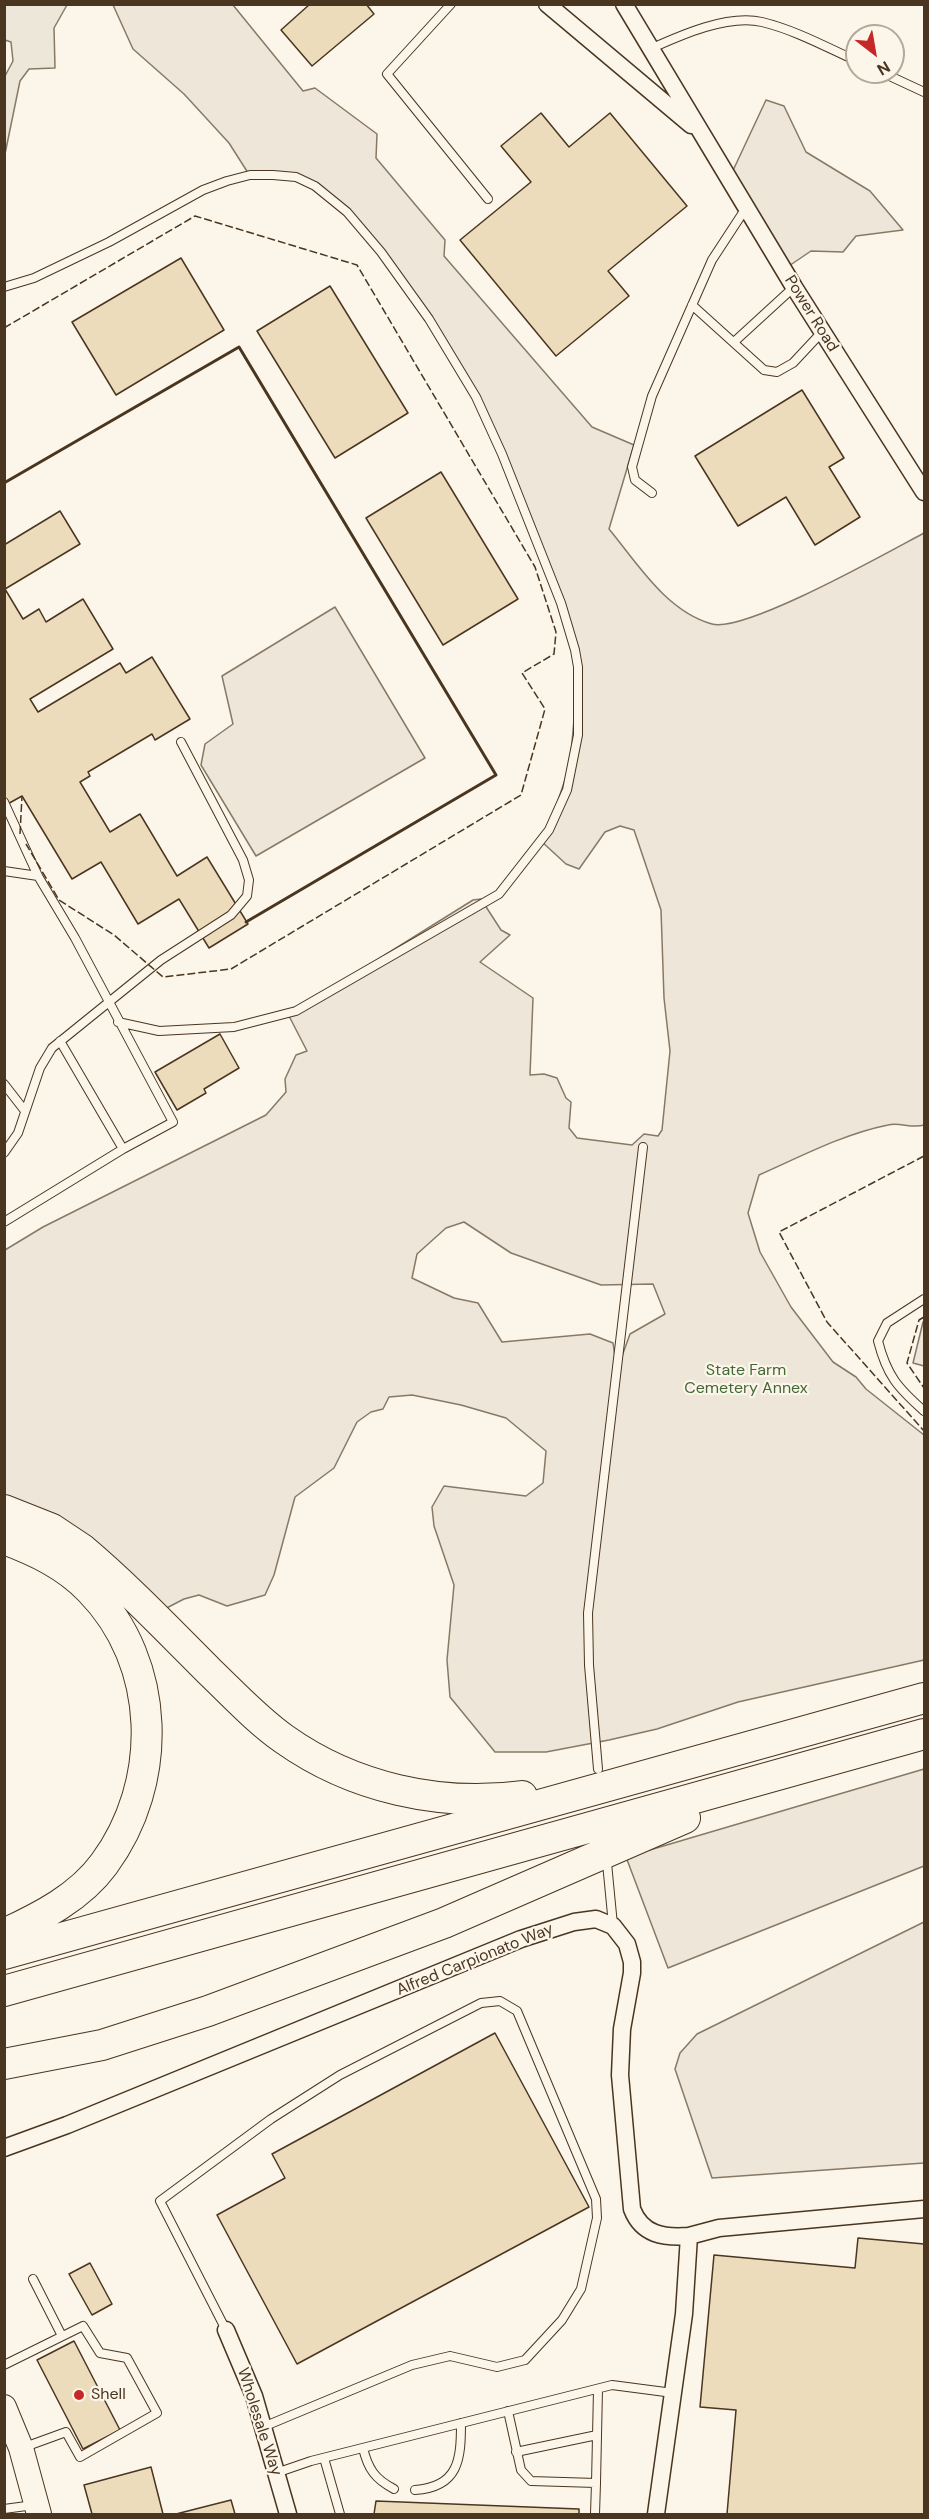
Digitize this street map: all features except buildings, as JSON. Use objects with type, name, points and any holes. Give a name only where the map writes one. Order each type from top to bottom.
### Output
[{"type":"highway","points":[[4,1510],[43,1524],[82,1549],[269,1728],[295,1746],[345,1773],[405,1791],[442,1798],[499,1799],[606,1777],[924,1698]]},
{"type":"highway","points":[[4,1539],[41,1554],[60,1565],[91,1590],[104,1607],[132,1655],[145,1701],[147,1733],[141,1786],[125,1829],[104,1864],[77,1892],[62,1903],[4,1934]]},
{"type":"highway","points":[[4,1991],[924,1734]]},
{"type":"highway","points":[[4,2064],[92,2048],[197,2015],[444,1923],[655,1830],[879,1746]]},
{"type":"highway","points":[[4,1954],[606,1777]]},
{"type":"main road","points":[[4,2407],[21,2448],[38,2509]]},
{"type":"street","name":"Power Road","points":[[547,4],[701,133]]},
{"type":"street","name":"Power Road","points":[[624,4],[794,287],[924,492]]},
{"type":"street","name":"Alfred Carpionato Way","points":[[4,2148],[67,2125],[541,1932],[589,1919],[602,1920],[613,1926]]},
{"type":"street","points":[[613,1926],[623,1937],[632,1962],[620,2059],[632,2209],[639,2222],[655,2234],[667,2237],[689,2236],[719,2228],[924,2209]]},
{"type":"street","points":[[656,2514],[684,2314],[689,2236]]},
{"type":"street","name":"Wholesale Way","points":[[226,2330],[254,2397],[288,2514]]},
{"type":"lane","points":[[452,4],[387,74],[488,199]]},
{"type":"lane","points":[[650,49],[687,32],[736,21],[760,21],[799,34],[845,55]]},
{"type":"lane","points":[[905,83],[924,92]]},
{"type":"lane","points":[[4,287],[34,278],[109,242],[203,190],[227,181],[250,175],[273,174],[296,177],[315,186],[346,212],[381,252],[429,319],[476,397],[535,535],[561,603],[578,668],[578,735],[567,790],[549,830],[499,894],[296,1011],[234,1027],[159,1031],[118,1022]]},
{"type":"lane","points":[[652,493],[634,480],[632,467],[652,396],[712,260],[746,208]]},
{"type":"lane","points":[[734,342],[794,287]]},
{"type":"lane","points":[[692,305],[764,370],[777,372],[793,363],[822,332]]},
{"type":"lane","points":[[4,1153],[18,1133],[40,1068],[60,1041],[161,960],[231,915],[247,896],[249,880],[243,860],[181,742]]},
{"type":"lane","points":[[4,802],[38,876],[75,938],[173,1122],[123,1149],[4,1222]]},
{"type":"lane","points":[[4,871],[38,876]]},
{"type":"lane","points":[[60,1041],[123,1149]]},
{"type":"lane","points":[[4,1084],[25,1111]]},
{"type":"lane","points":[[606,1777],[589,1665],[588,1613],[643,1147]]},
{"type":"lane","points":[[924,1299],[887,1323],[878,1341],[885,1368],[903,1392],[924,1411]]},
{"type":"lane","points":[[607,1863],[613,1926]]},
{"type":"lane","points":[[226,2330],[160,2201],[271,2119],[340,2074],[481,2003],[500,2001],[517,2011],[596,2199],[597,2218],[581,2289],[562,2320],[525,2360],[497,2367],[450,2356],[412,2365],[263,2427]]},
{"type":"lane","points":[[33,2279],[62,2336]]},
{"type":"lane","points":[[4,2365],[82,2326],[100,2353],[127,2358],[157,2413],[80,2457],[66,2432],[21,2448]]},
{"type":"lane","points":[[276,2473],[310,2461],[612,2385],[673,2393]]},
{"type":"lane","points":[[595,2514],[598,2389]]},
{"type":"lane","points":[[508,2411],[521,2470],[531,2481],[596,2483]]},
{"type":"lane","points":[[415,2490],[427,2489],[444,2480],[456,2467],[461,2455],[461,2423]]},
{"type":"lane","points":[[516,2452],[597,2435]]},
{"type":"lane","points":[[363,2448],[368,2466],[379,2481],[394,2489]]},
{"type":"lane","points":[[324,2458],[340,2514]]},
{"type":"lane","points":[[4,2509],[38,2509]]},
{"type":"green space","name":"State Farm Cemetery Annex","points":[[113,5],[233,5],[303,91],[315,88],[377,134],[376,158],[445,240],[444,256],[592,427],[634,445],[609,529],[654,585],[681,609],[712,624],[729,623],[754,616],[850,573],[924,533],[924,1125],[892,1124],[871,1129],[822,1147],[759,1175],[748,1213],[760,1252],[791,1307],[833,1362],[856,1377],[866,1389],[924,1435],[924,1660],[738,1702],[657,1729],[609,1740],[546,1752],[495,1752],[450,1697],[447,1660],[454,1585],[434,1526],[432,1507],[444,1486],[526,1496],[543,1483],[546,1451],[506,1418],[461,1405],[412,1395],[389,1397],[383,1409],[371,1412],[357,1422],[334,1468],[295,1497],[274,1575],[265,1595],[227,1606],[199,1595],[184,1599],[155,1614],[5,1510],[5,1250],[43,1227],[266,1115],[286,1092],[285,1079],[296,1055],[307,1051],[289,1016],[292,1013],[473,900],[481,899],[501,930],[510,935],[480,962],[533,998],[530,1075],[544,1074],[557,1078],[566,1098],[571,1102],[569,1128],[577,1138],[632,1145],[644,1134],[658,1136],[662,1130],[670,1051],[664,998],[661,910],[634,830],[620,826],[605,832],[579,869],[566,864],[541,841],[551,821],[570,765],[578,674],[563,612],[476,395],[422,309],[347,215],[303,182],[285,177],[250,176],[229,143],[184,94],[133,49]],"holes":[[[464,1222],[511,1253],[601,1285],[653,1284],[665,1314],[630,1334],[617,1370],[613,1343],[590,1334],[502,1342],[478,1303],[454,1298],[412,1278],[417,1254],[446,1228]]]},
{"type":"green space","points":[[766,100],[784,106],[806,152],[870,191],[903,230],[856,236],[843,252],[811,251],[783,270],[729,179]]},
{"type":"green space","points":[[335,607],[425,758],[256,856],[201,765],[205,744],[233,724],[222,676]]},
{"type":"green space","points":[[924,1323],[924,1366],[913,1363]]},
{"type":"green space","points":[[924,1769],[924,1866],[668,1968],[626,1857]]},
{"type":"green space","points":[[924,1922],[924,2163],[712,2178],[675,2069],[680,2053],[697,2034]]},
{"type":"shaded area","points":[[5,4],[67,5],[54,28],[55,68],[29,69],[20,81],[5,154],[5,76],[13,61],[11,42],[5,40]]},
{"type":"fence","points":[[4,328],[195,216],[357,265],[535,567],[556,632],[554,654],[522,673],[545,709],[521,795],[231,969],[163,977],[114,935],[59,900],[26,844]]},
{"type":"fence","points":[[20,834],[22,796]]},
{"type":"fence","points":[[924,1156],[779,1232],[827,1322],[924,1431]]},
{"type":"fence","points":[[924,1317],[919,1320],[907,1363],[924,1388]]},
{"type":"wall","points":[[4,483],[239,347],[496,775],[246,922]]},
{"type":"place","name":"Shell","points":[[79,2395]]}]
